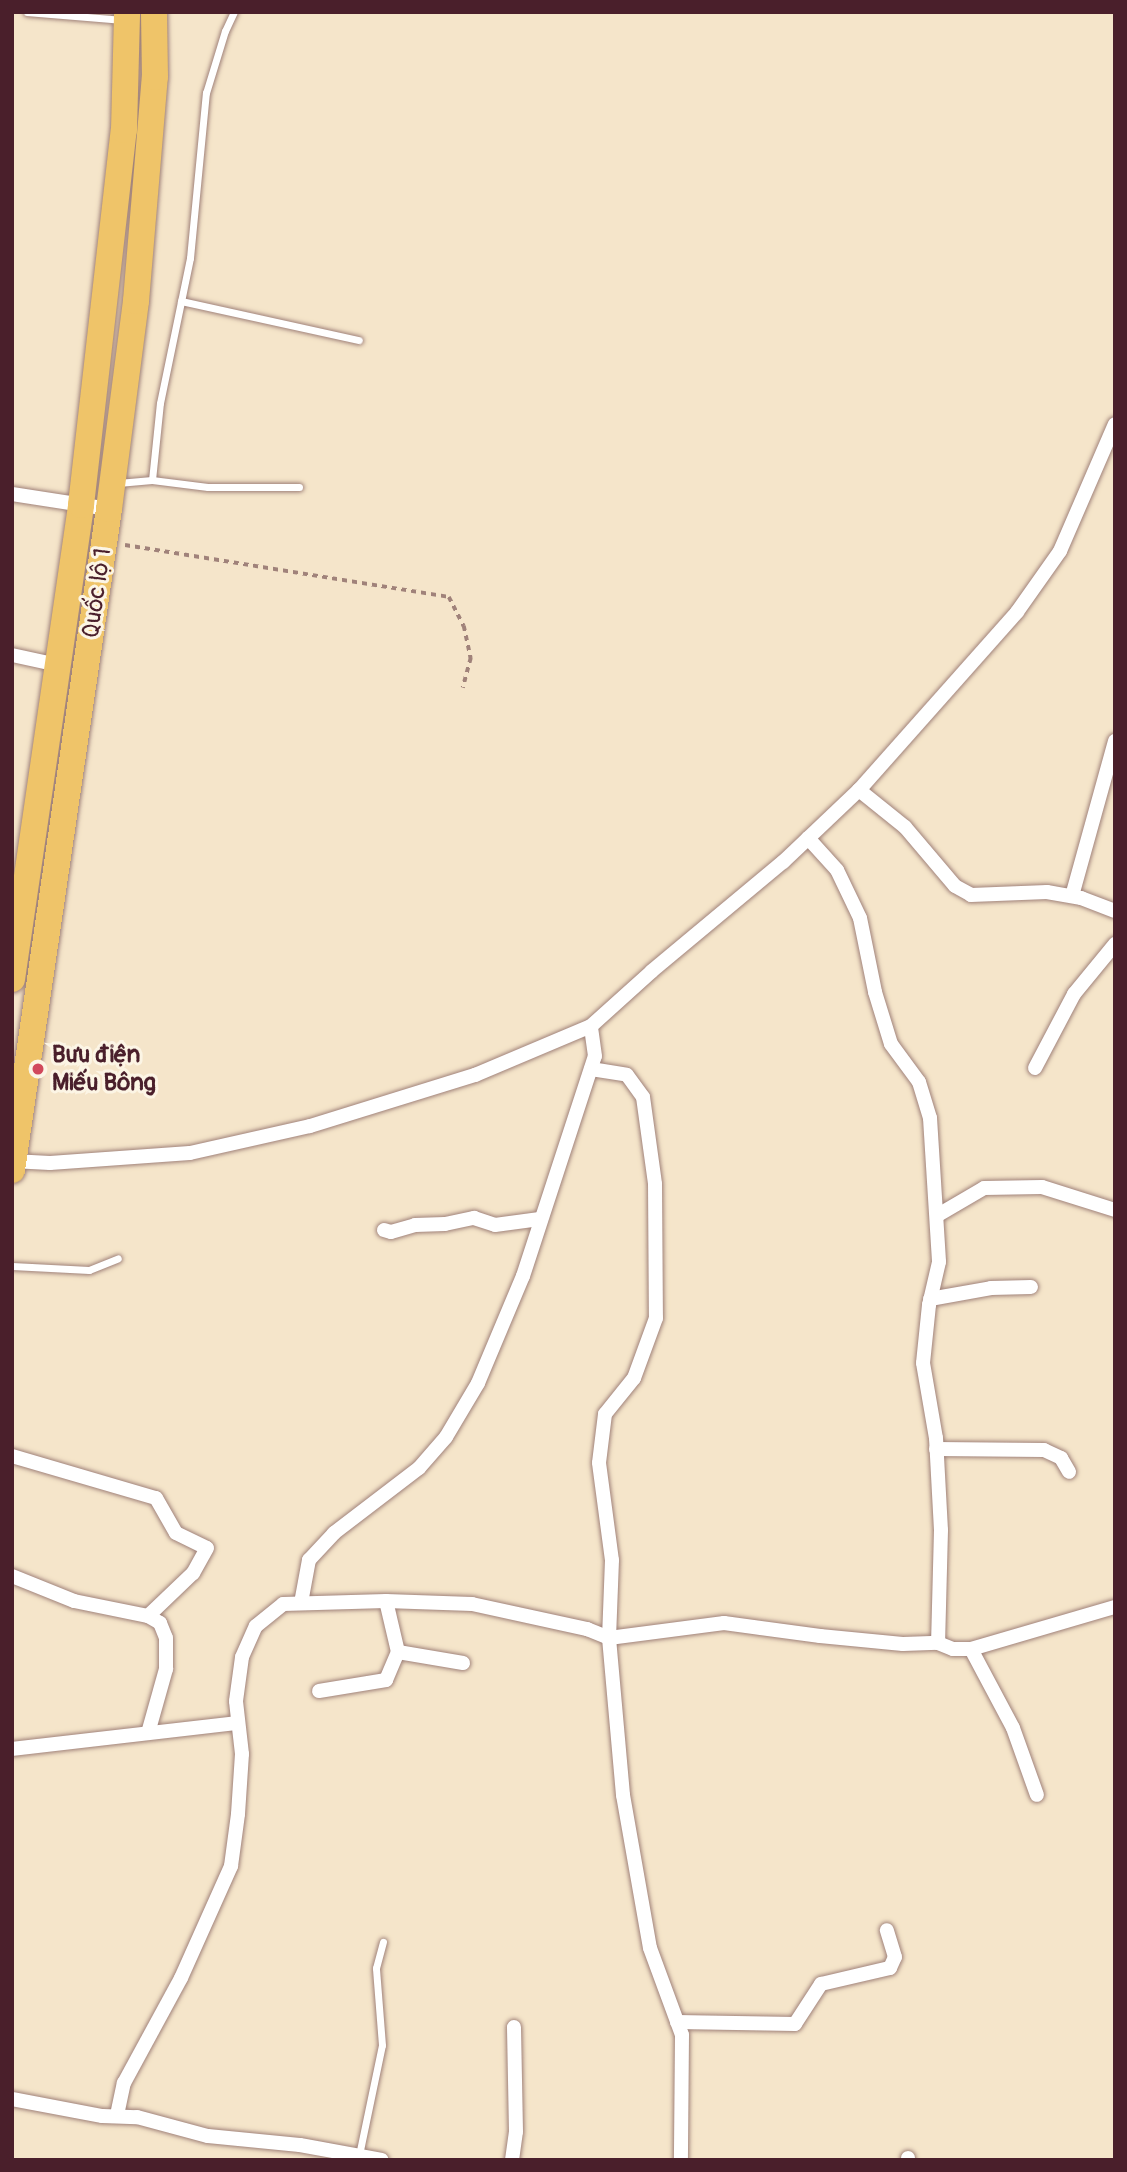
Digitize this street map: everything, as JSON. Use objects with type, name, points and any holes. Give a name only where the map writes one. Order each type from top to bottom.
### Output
[{"type":"highway","name":"Quốc lộ 1","points":[[13,1164],[111,497],[147,197],[155,77],[154,12]]},
{"type":"highway","name":"Quốc lộ 1","points":[[12,979],[25,857],[58,665],[81,505],[124,130],[127,16]]},
{"type":"street","points":[[13,1164],[190,1153],[310,1126],[475,1075],[591,1026],[808,838],[859,790],[1017,612],[1060,551],[1114,426]]},
{"type":"street","points":[[12,494],[81,505],[111,497]]},
{"type":"street","points":[[12,655],[58,665]]},
{"type":"street","points":[[1072,896],[1115,741]]},
{"type":"street","points":[[859,790],[905,827],[955,886],[971,895],[1047,892],[1072,896],[1115,911]]},
{"type":"street","points":[[808,838],[837,870],[860,918],[875,992],[891,1044],[919,1082],[930,1118],[939,1262],[930,1299],[923,1363],[936,1449],[941,1530],[938,1643]]},
{"type":"street","points":[[1035,1068],[1073,994],[1115,944]]},
{"type":"street","points":[[301,1603],[309,1560],[334,1533],[419,1468],[446,1437],[478,1383],[523,1276],[591,1069],[595,1056],[591,1026]]},
{"type":"street","points":[[591,1069],[627,1075],[643,1097],[655,1184],[656,1318],[634,1378],[605,1414],[599,1463],[612,1560],[609,1638],[623,1795],[650,1948],[682,2035],[681,2160]]},
{"type":"street","points":[[938,1215],[985,1188],[1042,1187],[1115,1210]]},
{"type":"street","points":[[384,1230],[391,1232],[415,1225],[474,1219],[495,1225],[540,1219]]},
{"type":"street","points":[[930,1299],[991,1288],[1031,1287]]},
{"type":"street","points":[[936,1449],[1044,1450],[1061,1458],[1069,1472]]},
{"type":"street","points":[[12,1456],[156,1498],[176,1533],[207,1548],[193,1573],[148,1616]]},
{"type":"street","points":[[12,1576],[74,1601],[148,1616],[160,1623],[166,1648],[166,1669],[148,1733]]},
{"type":"street","points":[[319,1691],[386,1680],[398,1652],[386,1601]]},
{"type":"street","points":[[117,2115],[124,2083],[181,1978],[230,1866],[238,1814],[242,1754],[236,1701],[242,1657],[256,1626],[283,1604],[386,1601],[472,1604],[587,1629],[609,1638],[724,1623],[903,1644],[938,1643],[953,1649],[971,1649],[1115,1607]]},
{"type":"street","points":[[971,1649],[1013,1728],[1037,1795]]},
{"type":"street","points":[[398,1652],[463,1663]]},
{"type":"street","points":[[12,1749],[238,1723]]},
{"type":"street","points":[[677,2022],[796,2024],[821,1984],[890,1968],[895,1957],[887,1930]]},
{"type":"street","points":[[512,2160],[516,2132],[514,2027]]},
{"type":"street","points":[[12,2099],[102,2116],[117,2115],[208,2136],[382,2160]]},
{"type":"lane","points":[[27,12],[127,16]]},
{"type":"lane","points":[[152,480],[160,403],[191,246],[206,93],[234,12]]},
{"type":"lane","points":[[181,301],[359,340]]},
{"type":"lane","points":[[111,497],[152,480],[208,487],[299,487]]},
{"type":"lane","points":[[12,1266],[89,1270],[118,1258]]},
{"type":"lane","points":[[359,2155],[382,2045],[376,1968],[383,1942]]},
{"type":"path","points":[[105,543],[166,550],[449,597],[464,626],[471,658],[463,688]]},
{"type":"place","name":"Bưu điện Miếu Bông","points":[[38,1069]]}]
